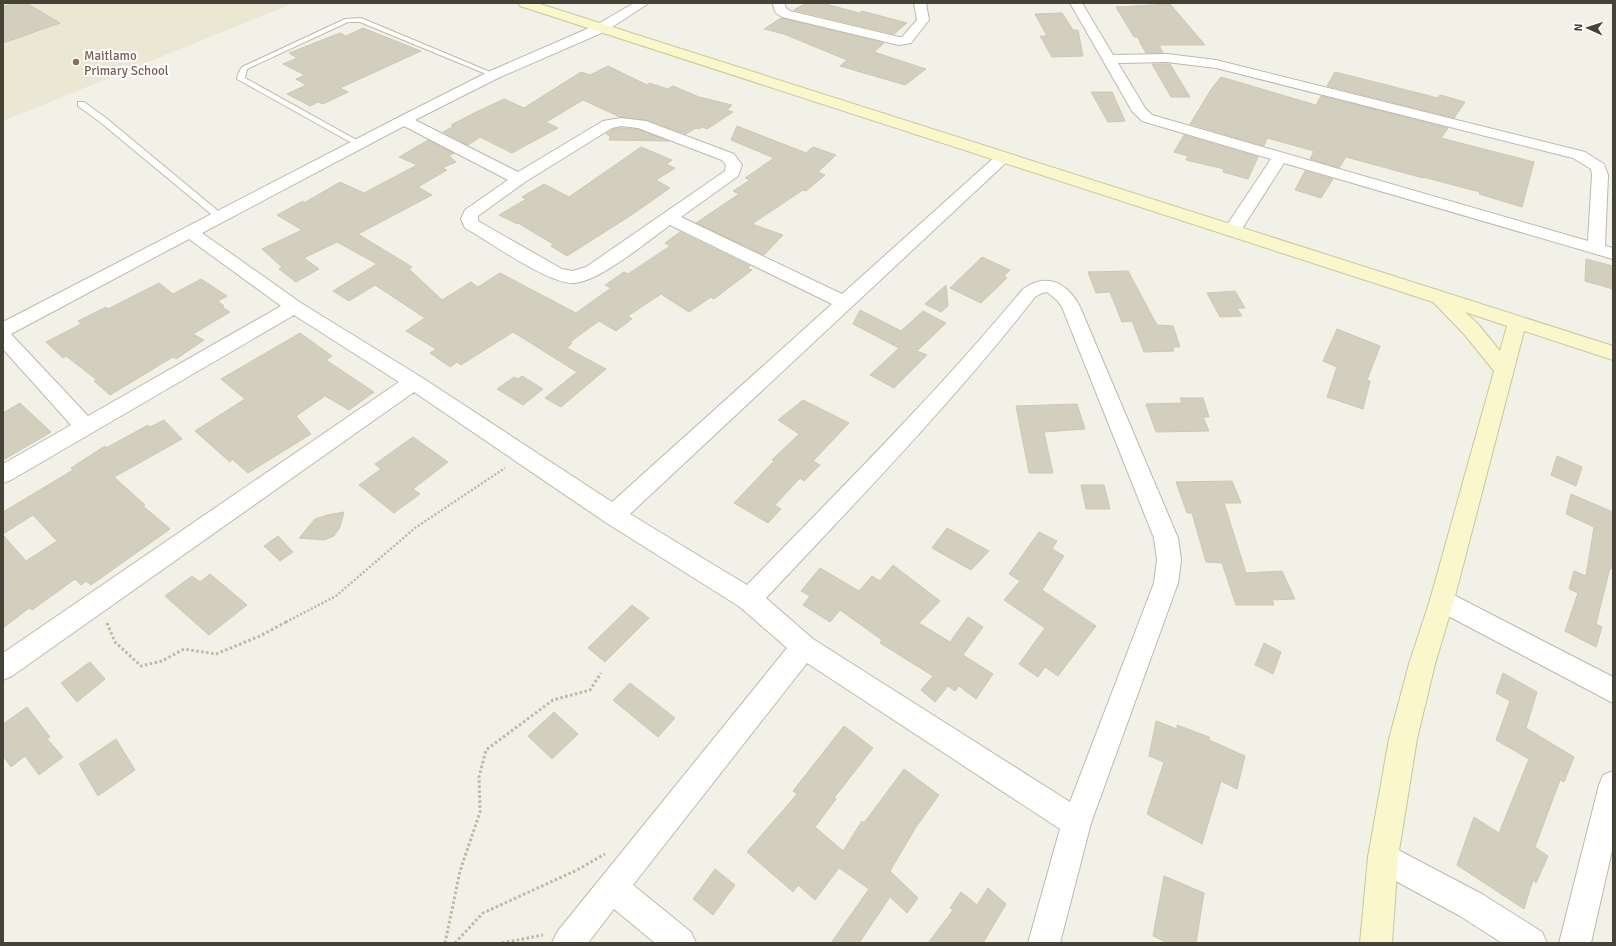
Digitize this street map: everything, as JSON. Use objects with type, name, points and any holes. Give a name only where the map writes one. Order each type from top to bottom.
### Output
[{"type":"street","points":[[524,3],[1613,353]]},
{"type":"street","points":[[3,330],[190,231],[359,145],[404,120],[493,76],[601,28],[643,3]]},
{"type":"street","points":[[778,3],[780,10],[786,14],[899,41],[906,40],[923,20],[920,3]]},
{"type":"street","points":[[1076,3],[1139,112],[1147,118],[1279,158],[1613,254]]},
{"type":"street","points":[[1108,59],[1167,58],[1216,64],[1579,154],[1598,167],[1600,175],[1596,249]]},
{"type":"street","points":[[404,120],[519,179]]},
{"type":"street","points":[[621,122],[641,124],[728,157],[734,165],[732,173],[669,218],[592,271],[574,277],[557,274],[471,224],[469,219],[471,214],[519,179],[608,124],[621,122]]},
{"type":"street","points":[[613,515],[1003,158]]},
{"type":"street","points":[[1232,231],[1279,158]]},
{"type":"street","points":[[669,218],[845,303]]},
{"type":"street","points":[[190,231],[294,307],[414,382],[613,515],[749,599],[804,647],[1076,823]]},
{"type":"street","points":[[749,599],[918,422],[1029,293],[1040,287],[1049,287],[1063,293],[1071,307],[1166,538],[1169,560],[1166,583],[1076,823],[1044,943]]},
{"type":"street","points":[[1437,297],[1506,363]]},
{"type":"street","points":[[3,474],[294,307]]},
{"type":"street","points":[[1376,943],[1383,857],[1403,739],[1422,664],[1442,600],[1516,323]]},
{"type":"street","points":[[3,338],[85,426]]},
{"type":"street","points":[[1506,363],[1517,346],[1529,343],[1579,342]]},
{"type":"street","points":[[3,668],[414,382]]},
{"type":"street","points":[[1442,600],[1613,691]]},
{"type":"street","points":[[557,939],[613,889],[804,647]]},
{"type":"street","points":[[1576,943],[1613,785]]},
{"type":"street","points":[[1383,857],[1471,905],[1531,943]]},
{"type":"street","points":[[613,889],[680,943]]},
{"type":"lane","points":[[359,145],[241,79],[241,74],[244,68],[347,20],[355,19],[361,20],[493,76]]},
{"type":"lane","points":[[81,104],[220,217]]},
{"type":"path","points":[[97,602],[115,642],[141,666],[162,661],[184,649],[216,654],[260,636],[336,596],[415,528],[523,456]]},
{"type":"path","points":[[445,943],[460,871],[480,812],[479,777],[486,750],[516,730],[553,700],[590,690],[601,673]]},
{"type":"path","points":[[455,943],[483,914],[577,870],[611,851]]},
{"type":"path","points":[[502,943],[557,939]]},
{"type":"shaded area","name":"Maitlamo Primary School","points":[[3,3],[294,3],[3,121]]},
{"type":"building","points":[[14,3],[26,3],[60,23],[3,43],[3,7]]},
{"type":"building","points":[[806,3],[822,3],[859,13],[862,11],[907,23],[894,34],[794,10]]},
{"type":"building","points":[[1170,4],[1205,45],[1159,45],[1163,53],[1146,53],[1142,46],[1144,45],[1141,45],[1138,37],[1134,37],[1116,7]]},
{"type":"building","points":[[1062,13],[1073,30],[1078,30],[1083,56],[1052,57],[1040,36],[1047,36],[1035,14]]},
{"type":"building","points":[[781,18],[884,43],[874,52],[926,69],[905,85],[840,66],[847,60],[784,34],[764,29]]},
{"type":"building","points":[[363,28],[421,51],[340,88],[348,92],[323,104],[318,102],[310,106],[287,94],[306,85],[296,79],[305,75],[283,64],[297,58],[289,53],[340,33],[346,36]]},
{"type":"building","points":[[1152,64],[1170,64],[1190,97],[1171,97]]},
{"type":"building","points":[[608,66],[647,85],[649,83],[668,89],[673,86],[699,97],[732,105],[727,110],[733,112],[707,129],[703,127],[698,129],[696,128],[686,134],[647,120],[620,117],[583,100],[546,122],[558,128],[512,153],[480,137],[468,145],[443,132],[454,126],[451,125],[504,99],[524,108],[581,72],[590,75]]},
{"type":"building","points":[[1335,72],[1438,98],[1440,95],[1465,102],[1454,118],[1327,86]]},
{"type":"building","points":[[1221,77],[1316,105],[1321,96],[1448,128],[1441,138],[1534,162],[1522,207],[1479,194],[1480,192],[1346,157],[1339,168],[1310,159],[1314,151],[1267,138],[1264,146],[1190,124],[1212,88]]},
{"type":"building","points":[[1091,92],[1112,92],[1125,121],[1108,122]]},
{"type":"building","points":[[737,126],[806,153],[813,147],[836,155],[818,172],[825,175],[806,191],[803,190],[752,224],[783,235],[764,255],[696,223],[739,194],[733,191],[750,180],[745,178],[774,158],[731,140]]},
{"type":"building","points":[[613,129],[638,129],[669,141],[609,140],[610,136],[606,134]]},
{"type":"building","points":[[1184,135],[1258,157],[1248,179],[1223,172],[1224,169],[1186,160],[1188,156],[1174,152]]},
{"type":"building","points":[[428,140],[454,153],[449,156],[456,162],[442,168],[447,170],[418,187],[432,195],[358,234],[412,267],[409,269],[442,300],[471,282],[478,287],[500,273],[576,313],[611,288],[605,285],[624,272],[628,274],[670,246],[665,243],[680,232],[750,266],[747,268],[752,270],[714,299],[711,297],[689,312],[661,294],[628,316],[632,319],[616,331],[599,321],[570,342],[572,343],[567,348],[606,369],[561,407],[545,398],[577,372],[513,332],[461,365],[457,362],[450,367],[430,353],[436,349],[406,331],[425,318],[375,285],[349,301],[333,291],[377,264],[337,242],[304,258],[319,269],[296,282],[279,269],[282,267],[262,249],[302,230],[277,215],[303,201],[304,203],[340,182],[364,193],[417,165],[399,157]]},
{"type":"building","points":[[641,147],[672,160],[666,164],[675,168],[656,180],[670,188],[630,216],[567,256],[551,246],[553,244],[518,223],[517,224],[499,215],[526,199],[522,197],[544,184],[569,197]]},
{"type":"building","points":[[1305,171],[1333,179],[1321,198],[1295,190]]},
{"type":"building","points":[[982,257],[1010,270],[1004,276],[1007,278],[981,303],[950,288]]},
{"type":"building","points":[[1586,259],[1613,266],[1613,289],[1585,281]]},
{"type":"building","points":[[1128,271],[1157,325],[1173,326],[1180,347],[1173,347],[1174,351],[1144,352],[1132,321],[1122,322],[1110,292],[1096,293],[1088,272]]},
{"type":"building","points":[[201,279],[227,296],[218,301],[224,306],[222,307],[230,312],[193,334],[204,340],[176,359],[173,357],[110,395],[94,381],[97,380],[66,356],[63,358],[46,342],[81,324],[78,321],[106,307],[108,309],[159,283],[173,294]]},
{"type":"building","points":[[946,285],[948,306],[941,312],[925,304]]},
{"type":"building","points":[[1235,291],[1245,308],[1237,308],[1242,316],[1220,317],[1207,293]]},
{"type":"building","points":[[860,310],[901,331],[923,311],[946,323],[917,351],[927,355],[894,388],[870,375],[899,348],[853,324]]},
{"type":"building","points":[[1337,329],[1380,346],[1367,380],[1370,381],[1363,409],[1327,397],[1337,367],[1323,361]]},
{"type":"building","points":[[300,333],[332,356],[326,360],[374,392],[349,410],[325,396],[296,416],[311,434],[248,473],[232,459],[230,462],[195,431],[245,399],[221,379]]},
{"type":"building","points":[[522,376],[543,389],[523,405],[497,389],[514,377],[518,379]]},
{"type":"building","points":[[1180,398],[1203,398],[1209,417],[1203,417],[1209,431],[1156,432],[1146,404],[1182,403]]},
{"type":"building","points":[[803,400],[849,423],[813,461],[820,465],[804,481],[800,478],[775,505],[781,509],[768,523],[734,503],[774,461],[772,460],[799,434],[778,420]]},
{"type":"building","points":[[20,403],[51,432],[3,460],[3,413]]},
{"type":"building","points":[[1077,404],[1085,429],[1044,432],[1053,473],[1029,473],[1016,406]]},
{"type":"building","points":[[164,420],[182,439],[116,476],[113,476],[145,505],[143,506],[170,529],[91,585],[86,581],[81,585],[75,579],[32,610],[29,608],[3,628],[3,535],[26,561],[57,541],[33,515],[3,534],[3,512],[73,470],[71,468],[105,446],[106,448],[148,425],[150,427]]},
{"type":"building","points":[[413,437],[448,462],[413,489],[420,494],[394,513],[359,485],[381,469],[375,464]]},
{"type":"building","points":[[1557,456],[1582,467],[1576,486],[1551,475]]},
{"type":"building","points":[[1232,481],[1241,503],[1224,503],[1246,573],[1282,571],[1295,599],[1272,600],[1274,605],[1236,605],[1222,563],[1206,562],[1192,513],[1187,513],[1176,482]]},
{"type":"building","points":[[1081,485],[1104,485],[1110,509],[1086,509]]},
{"type":"building","points":[[1571,494],[1613,512],[1613,569],[1610,568],[1596,624],[1602,627],[1596,647],[1565,631],[1578,593],[1569,589],[1574,571],[1586,576],[1594,527],[1566,514]]},
{"type":"building","points":[[344,512],[340,527],[334,536],[324,540],[299,538],[315,519]]},
{"type":"building","points":[[947,528],[989,551],[971,570],[932,548]]},
{"type":"building","points":[[1039,532],[1057,541],[1052,549],[1064,556],[1042,590],[1096,626],[1058,676],[1045,667],[1038,677],[1019,664],[1045,628],[1004,600],[1020,581],[1009,574]]},
{"type":"building","points":[[278,536],[293,552],[280,561],[264,546]]},
{"type":"building","points":[[893,565],[940,601],[919,623],[950,642],[968,617],[983,627],[963,655],[993,674],[976,699],[959,686],[955,691],[948,686],[935,702],[921,690],[933,676],[880,643],[882,640],[840,610],[830,622],[803,605],[810,596],[801,591],[820,568],[859,591],[872,576],[880,581]]},
{"type":"building","points":[[210,574],[247,605],[209,635],[165,596],[192,576],[200,582]]},
{"type":"building","points":[[632,605],[649,618],[605,662],[588,648]]},
{"type":"building","points":[[1264,643],[1281,652],[1273,674],[1255,665]]},
{"type":"building","points":[[90,662],[105,679],[77,702],[61,683]]},
{"type":"building","points":[[1503,673],[1537,692],[1526,728],[1574,757],[1564,782],[1560,780],[1535,847],[1548,856],[1536,883],[1533,880],[1524,909],[1457,865],[1474,817],[1499,833],[1529,759],[1496,740],[1510,701],[1496,693]]},
{"type":"building","points":[[630,683],[675,718],[658,737],[613,700]]},
{"type":"building","points":[[27,707],[50,737],[47,739],[63,757],[39,775],[25,756],[11,767],[3,756],[3,724]]},
{"type":"building","points":[[554,712],[578,734],[552,759],[528,736]]},
{"type":"building","points":[[1156,721],[1177,729],[1177,725],[1209,737],[1209,740],[1245,756],[1237,789],[1221,781],[1202,844],[1147,814],[1164,762],[1149,756]]},
{"type":"building","points":[[844,726],[873,748],[834,798],[836,799],[815,827],[843,851],[862,821],[864,823],[904,769],[939,795],[916,827],[890,871],[918,898],[907,913],[890,897],[859,943],[831,943],[869,889],[839,868],[815,900],[798,885],[793,892],[747,852],[797,794],[793,791]]},
{"type":"building","points":[[116,739],[135,770],[98,796],[79,764]]},
{"type":"building","points":[[715,869],[735,885],[713,915],[693,899]]},
{"type":"building","points":[[1164,876],[1204,893],[1196,943],[1168,943],[1153,936]]},
{"type":"building","points":[[988,888],[1006,904],[983,943],[928,943],[953,910],[950,908],[961,892],[977,905]]},
{"type":"place","name":"Maitlamo Primary School","points":[[76,62]]}]
